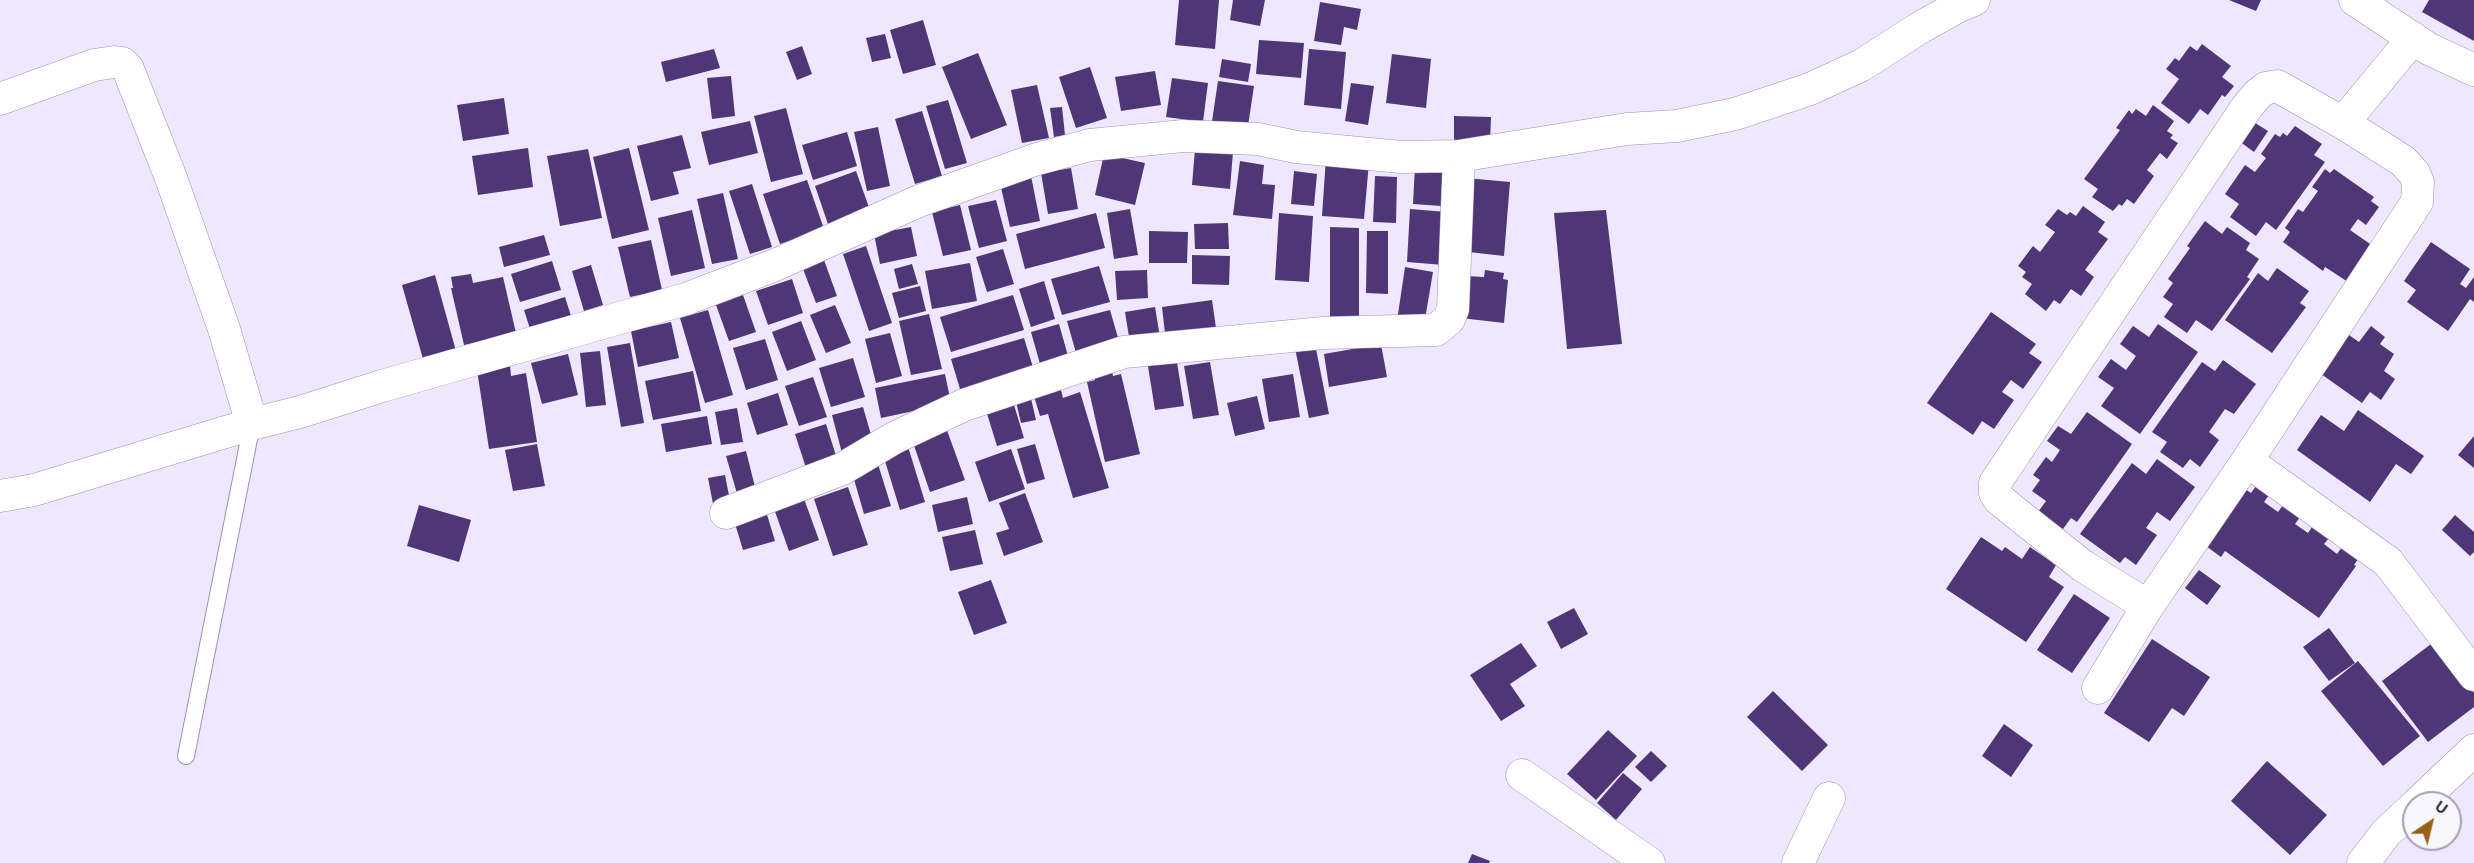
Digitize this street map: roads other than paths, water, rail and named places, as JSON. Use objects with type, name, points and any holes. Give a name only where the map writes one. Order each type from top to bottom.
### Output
[{"type":"street","points":[[0,496],[34,489],[686,299],[785,261],[960,185],[1037,159],[1090,145],[1183,136],[1258,139],[1296,147],[1401,158],[1459,156],[1627,129],[1677,126],[1735,114],[1773,103],[1862,64],[1921,27],[1974,0]]},
{"type":"street","points":[[2355,0],[2429,49],[2474,70]]},
{"type":"street","points":[[2343,123],[2413,38]]},
{"type":"street","points":[[0,99],[94,65],[115,62],[122,63],[128,69],[171,178],[224,330],[252,424]]},
{"type":"street","points":[[2098,688],[2148,606],[2247,461],[2417,202],[2418,182],[2414,173],[2403,161],[2343,123],[2277,86],[2266,88],[2247,107],[1995,483],[1995,494],[2024,520],[2083,566],[2148,606]]},
{"type":"street","points":[[726,513],[842,469],[894,438],[964,405],[1124,352],[1323,333],[1436,330],[1449,319],[1453,309],[1459,156]]},
{"type":"street","points":[[2247,461],[2388,562],[2474,675]]},
{"type":"street","points":[[2431,791],[2474,750]]},
{"type":"street","points":[[1522,775],[1649,863]]},
{"type":"street","points":[[1798,863],[1829,798]]},
{"type":"street","points":[[2363,863],[2386,833],[2402,818]]},
{"type":"lane","points":[[186,756],[252,424]]}]
